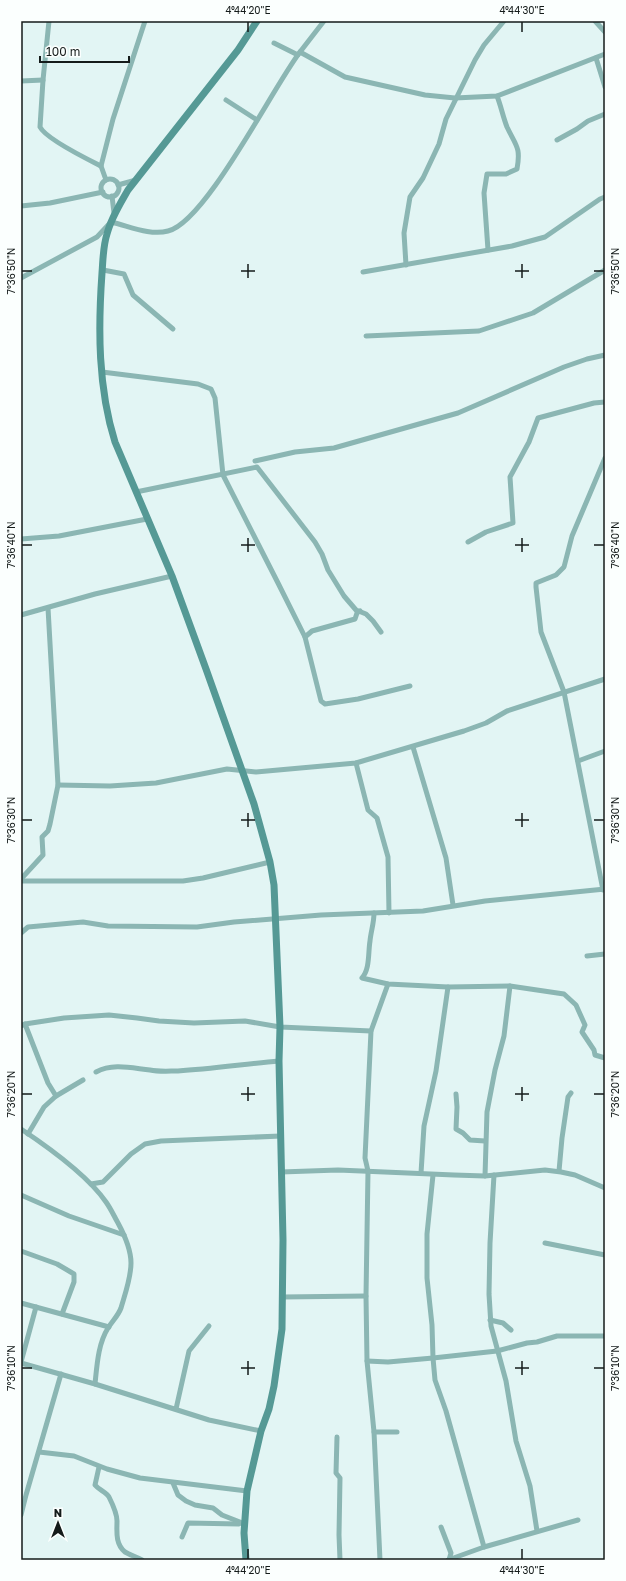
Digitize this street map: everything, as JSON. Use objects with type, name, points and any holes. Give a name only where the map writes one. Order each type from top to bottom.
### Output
[{"type":"street","points":[[49,21],[40,122],[42,130],[57,141],[101,166]]},
{"type":"street","points":[[106,180],[114,180],[118,185],[118,191],[112,196],[107,196],[103,192],[102,188],[106,180],[101,166],[113,119],[145,21]]},
{"type":"street","points":[[246,1560],[244,1524],[247,1491],[261,1431],[269,1409],[278,1365],[282,1329],[279,1061],[280,1027],[274,884],[270,862],[254,804],[172,576],[121,459],[109,424],[102,372],[100,308],[106,235],[114,213],[136,180],[238,50],[257,21]]},
{"type":"street","points":[[111,222],[152,232],[162,232],[176,229],[194,211],[232,160],[299,54],[324,21]]},
{"type":"street","points":[[406,265],[404,233],[410,198],[423,178],[439,144],[446,119],[455,98],[484,45],[504,21]]},
{"type":"street","points":[[595,21],[605,32]]},
{"type":"street","points":[[274,43],[345,77],[425,95],[455,98],[497,96],[605,54]]},
{"type":"street","points":[[596,58],[605,87]]},
{"type":"street","points":[[21,81],[43,80]]},
{"type":"street","points":[[488,250],[484,193],[487,174],[506,174],[517,169],[519,160],[515,142],[507,126],[497,96]]},
{"type":"street","points":[[226,100],[257,120]]},
{"type":"street","points":[[557,140],[588,121],[605,114]]},
{"type":"street","points":[[118,185],[136,180]]},
{"type":"street","points":[[21,206],[50,203],[103,192]]},
{"type":"street","points":[[112,196],[114,213]]},
{"type":"street","points":[[363,272],[512,246],[545,237],[600,199],[605,198]]},
{"type":"street","points":[[21,278],[97,237],[111,222]]},
{"type":"street","points":[[103,270],[124,274],[133,295],[173,329]]},
{"type":"street","points":[[366,336],[479,331],[533,313],[605,270]]},
{"type":"street","points":[[255,461],[295,452],[334,448],[458,413],[564,367],[587,359],[605,355]]},
{"type":"street","points":[[102,372],[198,384],[211,389],[215,398],[222,475],[305,637],[321,701],[323,703],[358,698],[410,686]]},
{"type":"street","points":[[468,542],[486,532],[513,523],[510,477],[529,442],[538,418],[594,403],[605,402]]},
{"type":"street","points":[[21,933],[28,927],[83,922],[108,926],[174,928],[321,915],[424,912],[485,901],[604,890],[564,692],[541,632],[536,583],[556,575],[564,567],[572,536],[605,458]]},
{"type":"street","points":[[136,492],[191,479],[222,475],[257,467],[315,542],[322,554],[328,570],[344,596],[358,611],[366,614],[373,620],[381,632]]},
{"type":"street","points":[[21,539],[72,534],[147,519]]},
{"type":"street","points":[[21,615],[95,594],[172,576]]},
{"type":"street","points":[[21,880],[43,855],[42,837],[48,831],[58,785],[48,608]]},
{"type":"street","points":[[305,637],[312,631],[355,619],[358,611]]},
{"type":"street","points":[[58,785],[110,786],[148,784],[193,777],[227,769],[256,772],[356,763],[464,732],[486,723],[507,711],[605,678]]},
{"type":"street","points":[[413,747],[446,858],[453,906]]},
{"type":"street","points":[[578,761],[605,751]]},
{"type":"street","points":[[356,763],[368,810],[377,818],[388,857],[389,913]]},
{"type":"street","points":[[21,880],[183,881],[203,878],[270,862]]},
{"type":"street","points":[[374,913],[374,921],[369,942],[368,962],[362,978],[388,984],[448,988],[510,986],[564,994],[576,1005],[585,1025],[582,1032],[594,1050],[595,1055],[605,1058]]},
{"type":"street","points":[[587,956],[605,954]]},
{"type":"street","points":[[380,1560],[374,1432],[367,1361],[366,1296],[368,1171],[365,1158],[371,1031],[388,984]]},
{"type":"street","points":[[485,1176],[487,1112],[495,1070],[504,1036],[510,986]]},
{"type":"street","points":[[421,1173],[424,1126],[436,1071],[448,988]]},
{"type":"street","points":[[56,1096],[48,1083],[23,1025],[64,1018],[109,1015],[159,1022],[194,1023],[245,1021],[280,1027],[371,1031]]},
{"type":"street","points":[[96,1072],[104,1068],[116,1066],[151,1071],[177,1071],[279,1061]]},
{"type":"street","points":[[28,1134],[41,1111],[56,1096],[82,1080]]},
{"type":"street","points":[[559,1171],[568,1097],[571,1093]]},
{"type":"street","points":[[456,1094],[456,1129],[470,1140],[485,1141]]},
{"type":"street","points":[[21,1129],[48,1148],[91,1184],[106,1202],[124,1235],[130,1251],[131,1264],[118,1315],[108,1327],[103,1341],[97,1363],[95,1384]]},
{"type":"street","points":[[91,1184],[103,1182],[131,1154],[145,1144],[161,1140],[281,1136]]},
{"type":"street","points":[[281,1172],[338,1170],[485,1176],[545,1170],[559,1171],[576,1175],[605,1188]]},
{"type":"street","points":[[433,1175],[427,1234],[427,1278],[432,1325],[432,1358],[435,1380],[446,1411],[484,1547]]},
{"type":"street","points":[[494,1175],[490,1250],[490,1320],[506,1381],[516,1441],[530,1486],[537,1531]]},
{"type":"street","points":[[21,1195],[69,1216],[124,1235]]},
{"type":"street","points":[[545,1243],[605,1255]]},
{"type":"street","points":[[22,1251],[57,1264],[74,1274],[74,1282],[62,1314]]},
{"type":"street","points":[[282,1297],[366,1296]]},
{"type":"street","points":[[21,1303],[108,1327]]},
{"type":"street","points":[[36,1308],[21,1363],[95,1384],[209,1420],[261,1431]]},
{"type":"street","points":[[490,1320],[503,1323],[511,1330]]},
{"type":"street","points":[[176,1409],[189,1351],[208,1326]]},
{"type":"street","points":[[367,1361],[388,1362],[497,1351],[557,1336],[605,1336]]},
{"type":"street","points":[[21,1515],[23,1494],[39,1452],[61,1374]]},
{"type":"street","points":[[374,1432],[397,1432]]},
{"type":"street","points":[[337,1437],[336,1472],[340,1478],[340,1560]]},
{"type":"street","points":[[39,1452],[74,1456],[99,1467],[140,1478],[247,1491]]},
{"type":"street","points":[[99,1467],[95,1485],[108,1496],[114,1509],[117,1520],[115,1528],[120,1547],[125,1552],[142,1560]]},
{"type":"street","points":[[173,1483],[178,1495],[186,1501],[195,1505],[213,1508],[222,1515],[244,1524]]},
{"type":"street","points":[[449,1560],[484,1547],[578,1520]]},
{"type":"street","points":[[182,1537],[188,1523],[244,1524]]},
{"type":"street","points":[[441,1527],[451,1553],[449,1560]]}]
